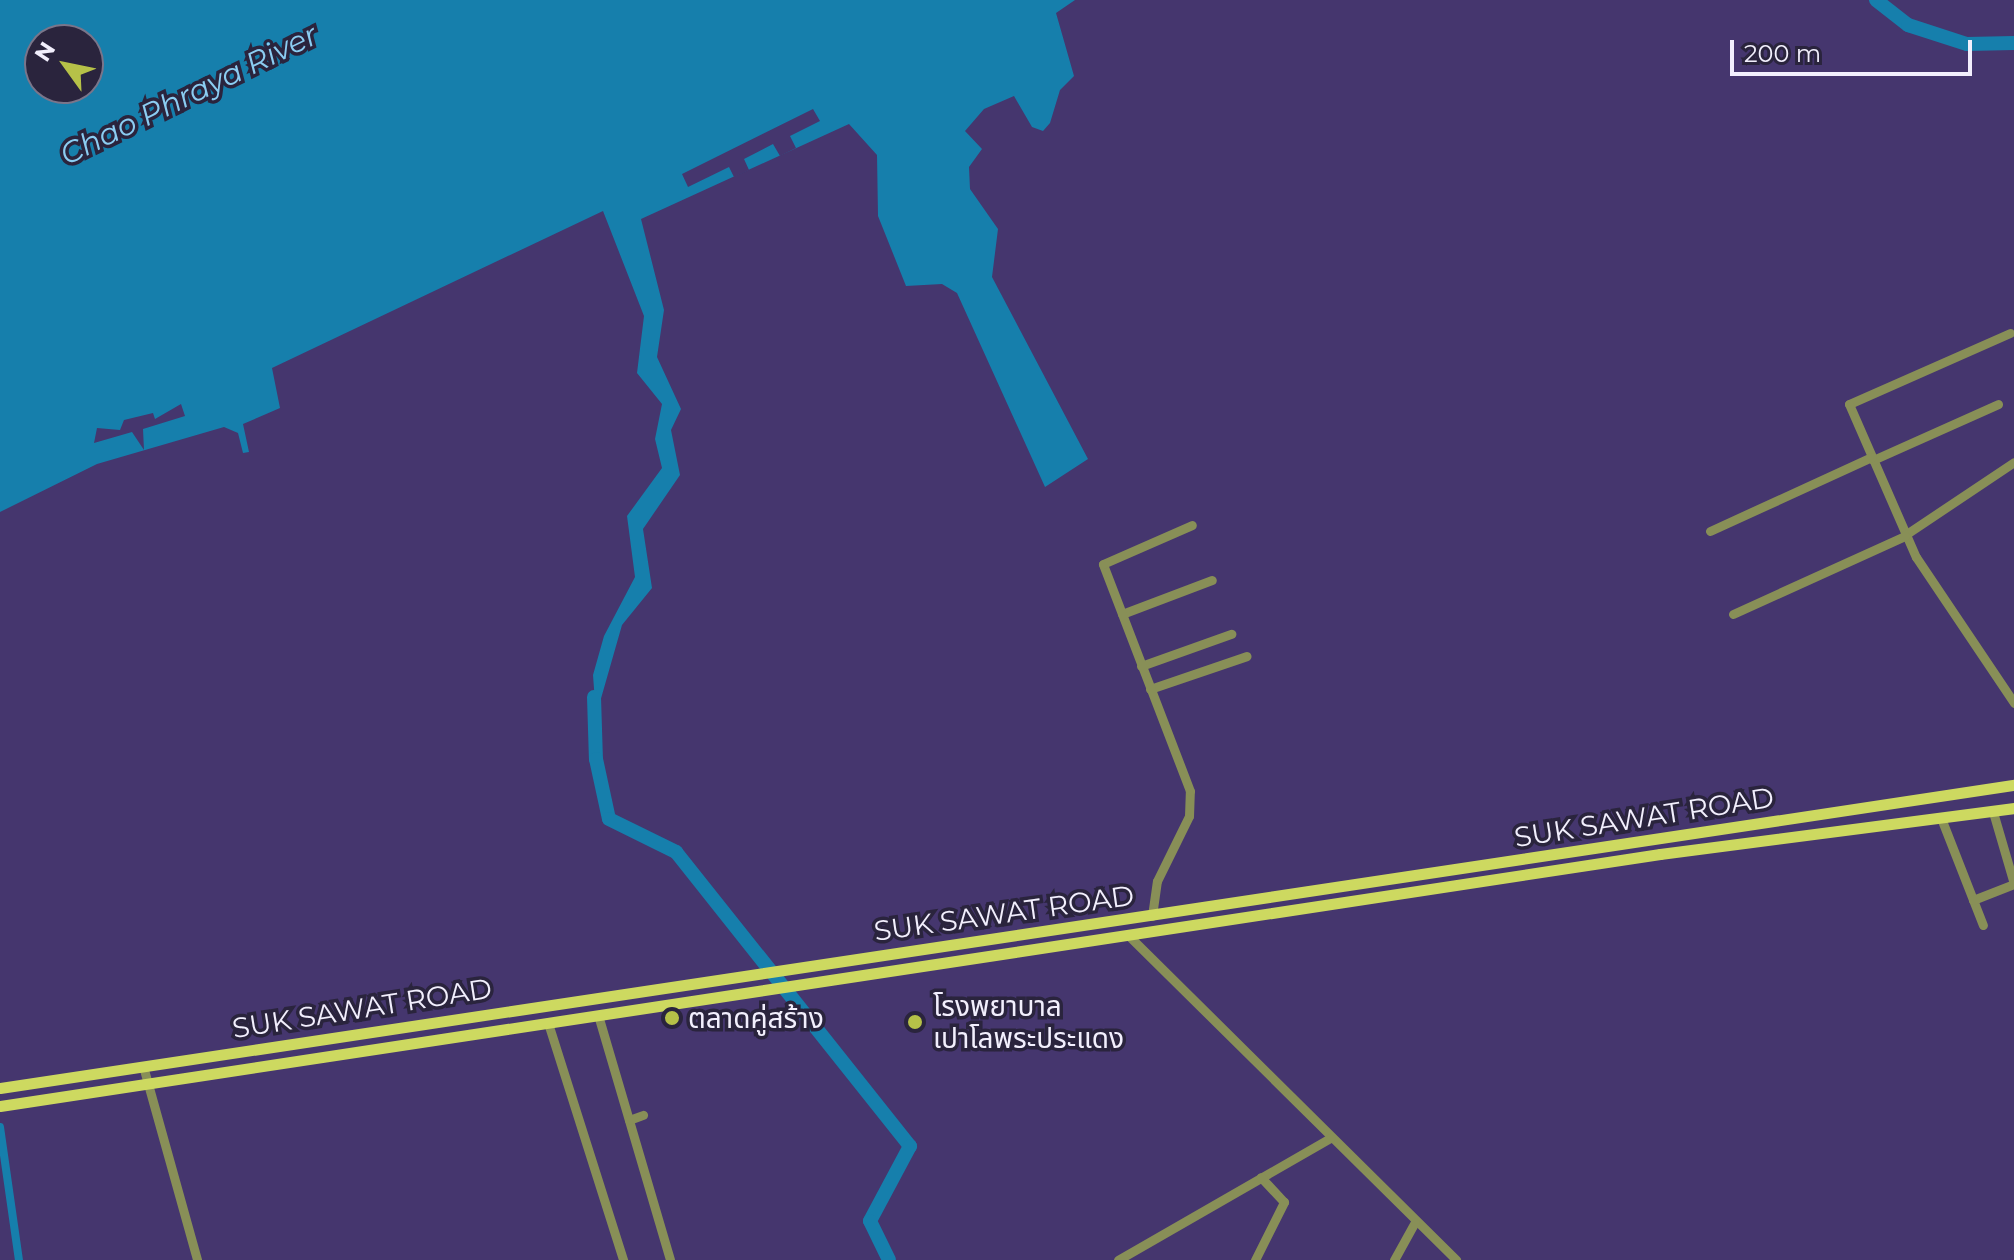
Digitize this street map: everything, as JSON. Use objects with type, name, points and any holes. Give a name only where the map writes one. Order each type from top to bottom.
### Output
[{"type":"main road","name":"SUK SAWAT ROAD","points":[[0,1088],[2014,785]]},
{"type":"main road","name":"SUK SAWAT ROAD","points":[[3,1106],[598,1015],[2014,808]]},
{"type":"street","points":[[2010,333],[1849,404],[1905,536],[2014,703]]},
{"type":"street","points":[[1710,531],[1998,404]]},
{"type":"street","points":[[1733,614],[1905,536],[2014,462]]},
{"type":"street","points":[[1152,916],[1152,895],[1190,806],[1122,614],[1106,557],[1192,525]]},
{"type":"street","points":[[1122,614],[1212,580]]},
{"type":"street","points":[[1141,666],[1231,634]]},
{"type":"street","points":[[1150,689],[1247,656]]},
{"type":"street","points":[[1973,900],[2014,884],[1993,812]]},
{"type":"street","points":[[1941,818],[1983,925]]},
{"type":"street","points":[[1130,937],[1456,1260]]},
{"type":"street","points":[[598,1015],[670,1260]]},
{"type":"street","points":[[548,1023],[623,1260]]},
{"type":"street","points":[[143,1066],[197,1260]]},
{"type":"street","points":[[629,1120],[643,1115]]},
{"type":"street","points":[[1118,1260],[1330,1138]]},
{"type":"street","points":[[1255,1260],[1284,1202],[1261,1177]]},
{"type":"street","points":[[1394,1260],[1415,1222]]},
{"type":"water","name":"Chao Phraya River","points":[[0,0],[1075,0],[1056,13],[1074,76],[1060,90],[1050,123],[1043,131],[1032,127],[1014,96],[984,109],[965,131],[982,149],[969,167],[970,189],[998,229],[992,277],[1088,459],[1045,487],[957,293],[942,284],[906,286],[878,216],[877,155],[849,124],[641,219],[664,310],[657,357],[681,409],[671,430],[680,475],[643,529],[652,588],[622,625],[596,716],[593,675],[604,636],[635,577],[627,516],[662,468],[655,439],[662,404],[637,373],[644,316],[603,211],[272,368],[280,408],[243,424],[249,452],[243,453],[238,433],[224,427],[97,464],[0,512]]},
{"type":"pier","points":[[813,109],[820,121],[790,136],[796,148],[780,156],[773,144],[744,159],[749,170],[734,177],[729,167],[688,187],[682,174]]},
{"type":"pier","points":[[181,404],[185,416],[143,429],[144,450],[132,432],[94,443],[97,428],[120,430],[124,420],[153,413],[155,419]]},
{"type":"waterway","points":[[1876,0],[1908,25],[1967,44],[2014,43]]},
{"type":"waterway","points":[[594,697],[596,759],[609,819],[676,852],[910,1146],[870,1221],[889,1260]]},
{"type":"waterway","points":[[0,1127],[19,1260]]},
{"type":"place","name":"ตลาดคู่สร้าง","points":[[672,1018]]},
{"type":"place","name":"โรงพยาบาล เปาโลพระประแดง","points":[[915,1022]]}]
